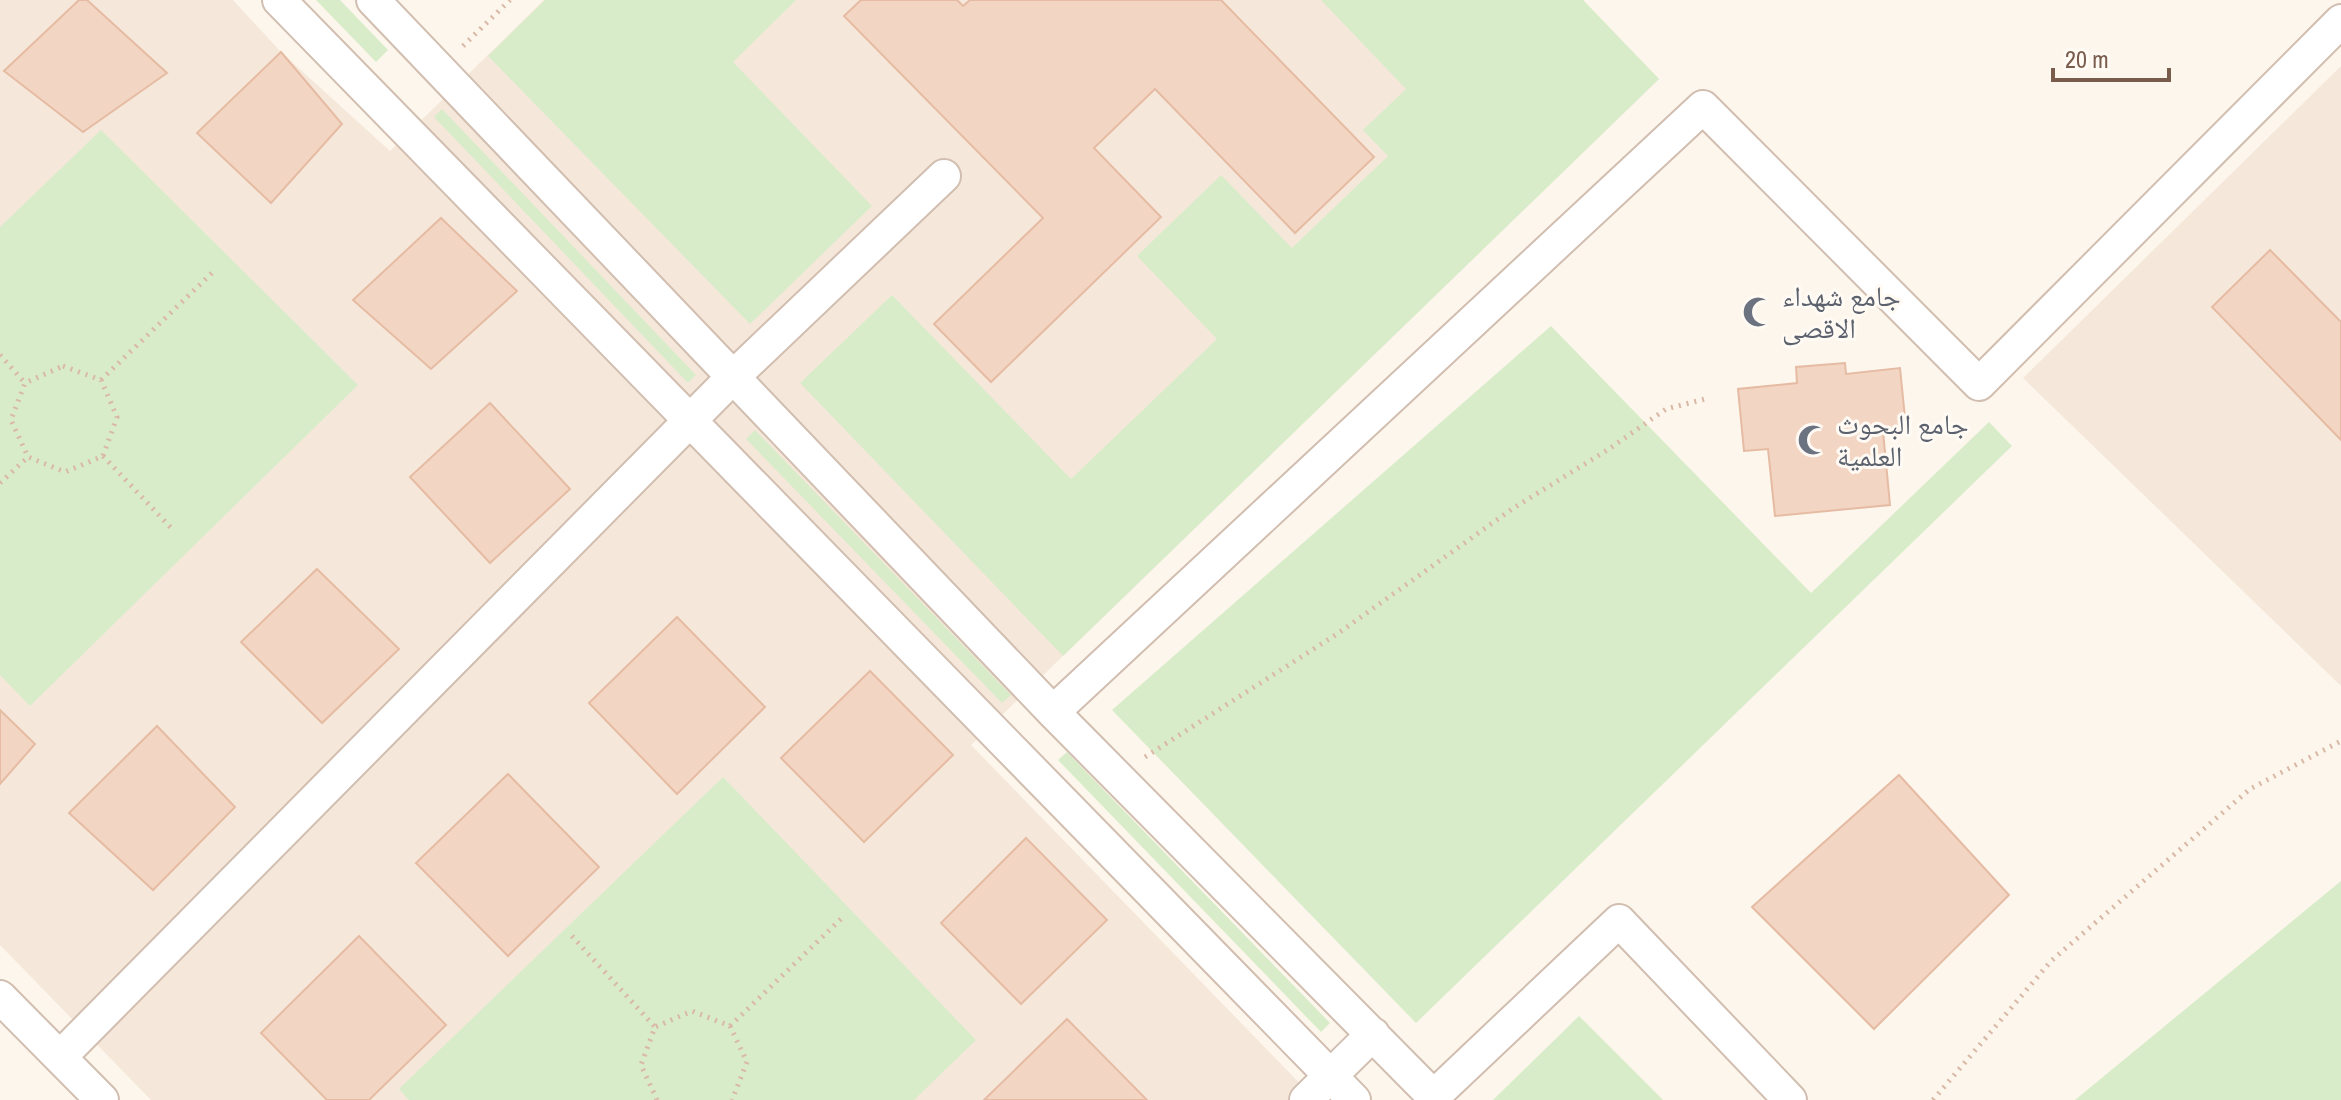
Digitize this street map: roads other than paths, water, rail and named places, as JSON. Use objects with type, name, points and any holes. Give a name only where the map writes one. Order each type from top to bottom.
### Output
[{"type":"street","points":[[279,0],[1354,1100]]},
{"type":"street","points":[[373,0],[1053,712],[1435,1098],[1619,921],[1790,1100]]},
{"type":"street","points":[[1053,712],[1703,107],[1979,384],[2341,21]]},
{"type":"street","points":[[60,1057],[734,376],[944,176]]},
{"type":"street","points":[[0,997],[102,1100]]},
{"type":"street","points":[[1306,1100],[1373,1034]]},
{"type":"place","name":"جامع شهداء الاقصى","points":[[1758,312]]},
{"type":"place","name":"جامع البحوث العلمية","points":[[1813,440]]}]
